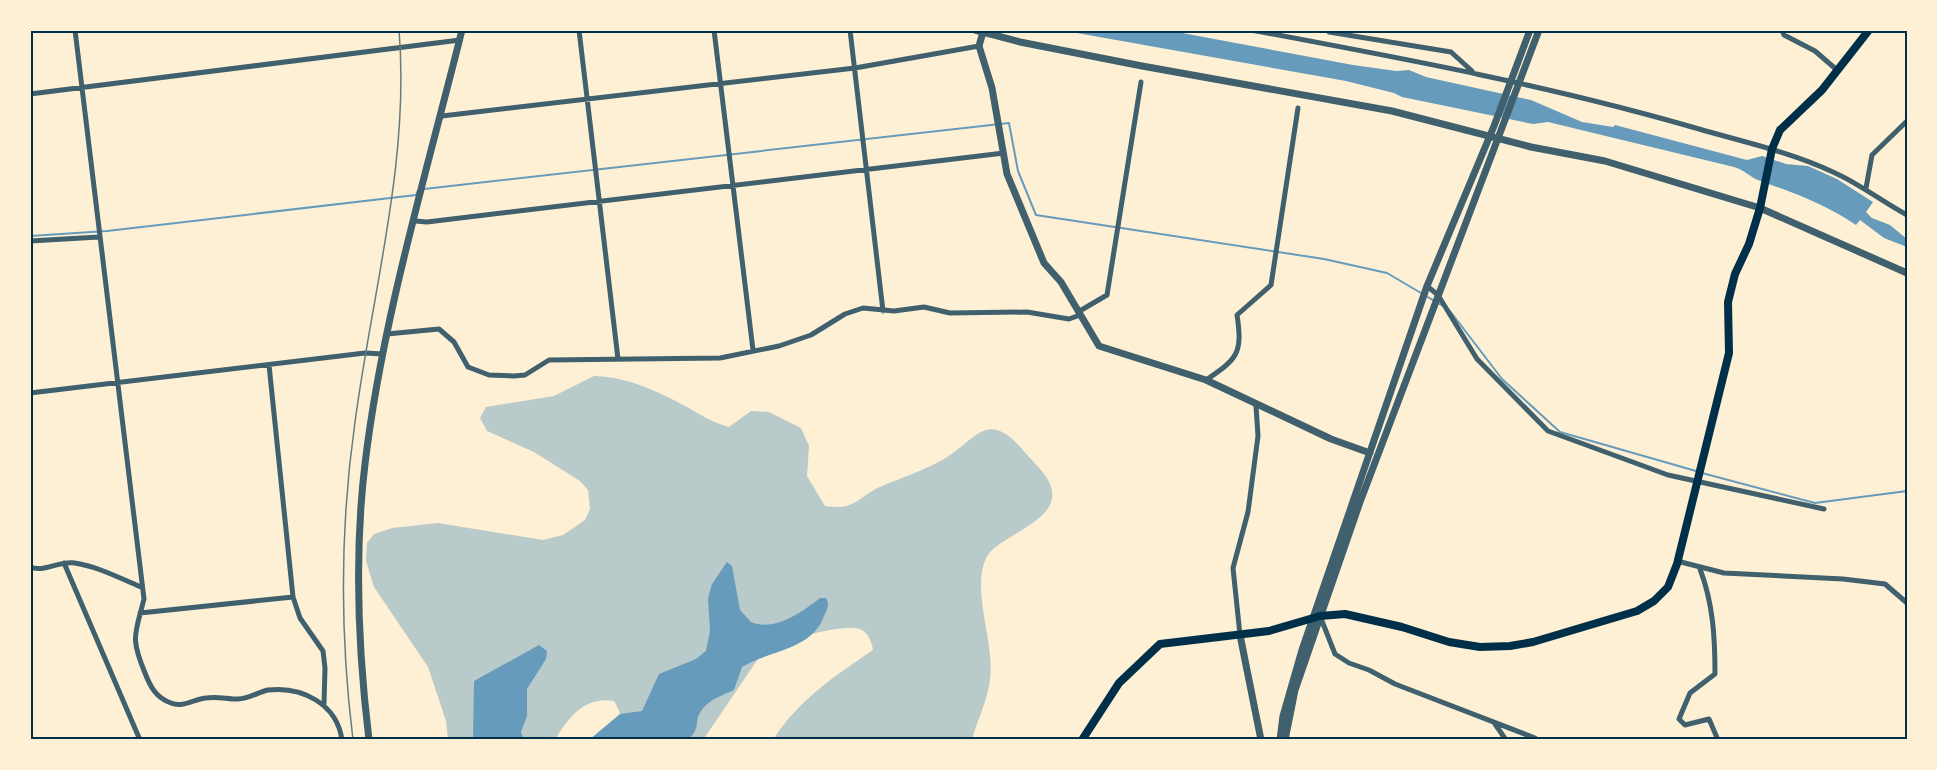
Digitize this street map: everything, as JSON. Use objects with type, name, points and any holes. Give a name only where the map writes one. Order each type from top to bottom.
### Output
[{"type":"main road","points":[[1082,740],[1119,683],[1160,644],[1269,631],[1317,617],[1346,614],[1449,642],[1480,647],[1510,646],[1544,639],[1636,611],[1654,601],[1668,587],[1677,561],[1729,352],[1728,302],[1735,274],[1749,244],[1760,208],[1771,152],[1780,130],[1809,104],[1869,30]]},
{"type":"street","points":[[75,30],[144,599],[134,632],[139,657],[156,694],[171,704],[186,704],[203,698],[253,697],[266,690],[306,692],[324,704],[340,729],[342,740]]},
{"type":"street","points":[[369,740],[362,681],[358,571],[365,465],[382,354],[462,30]]},
{"type":"street","points":[[579,30],[618,359]]},
{"type":"street","points":[[714,30],[753,350]]},
{"type":"street","points":[[850,30],[883,311]]},
{"type":"street","points":[[1251,30],[1473,72],[1628,108],[1831,171],[1866,188],[1882,202],[1907,215]]},
{"type":"street","points":[[1329,30],[1329,32],[1359,39],[1451,52],[1473,72]]},
{"type":"street","points":[[1285,740],[1295,690],[1317,617],[1427,286],[1494,126],[1530,30]]},
{"type":"street","points":[[1280,740],[1289,688],[1539,30]]},
{"type":"street","points":[[1782,30],[1784,35],[1815,51],[1837,70]]},
{"type":"street","points":[[1370,453],[1331,439],[1256,406],[1206,380],[1155,362],[1104,350],[1098,346],[1061,282],[1044,262],[1007,174],[992,88],[979,46],[979,31],[1131,64],[1392,111],[1498,139],[1635,168],[1760,208],[1907,273]]},
{"type":"street","points":[[30,94],[460,40]]},
{"type":"street","points":[[442,117],[855,68],[979,46]]},
{"type":"street","points":[[387,334],[439,329],[454,342],[468,367],[489,375],[525,375],[549,360],[668,357],[694,360],[779,346],[811,335],[845,314],[864,308],[883,311],[924,307],[950,313],[1027,312],[1069,319],[1107,295],[1141,82]]},
{"type":"street","points":[[1206,380],[1229,365],[1241,343],[1237,315],[1271,285],[1298,108]]},
{"type":"street","points":[[1866,188],[1872,156],[1907,121]]},
{"type":"street","points":[[415,221],[428,222],[1004,153]]},
{"type":"street","points":[[30,241],[99,237]]},
{"type":"street","points":[[1427,286],[1438,295],[1477,359],[1548,431],[1668,475],[1824,509]]},
{"type":"street","points":[[30,393],[365,353],[382,354]]},
{"type":"street","points":[[268,365],[293,597],[300,618],[323,651],[324,704]]},
{"type":"street","points":[[1256,406],[1258,436],[1248,512],[1233,568],[1240,635],[1261,740]]},
{"type":"street","points":[[1677,561],[1700,569],[1724,573],[1843,579],[1885,584],[1907,603]]},
{"type":"street","points":[[30,567],[38,570],[73,562],[107,571],[141,587]]},
{"type":"street","points":[[64,563],[140,740]]},
{"type":"street","points":[[1700,569],[1708,590],[1715,636],[1715,674],[1690,693],[1679,719],[1685,725],[1708,719],[1718,740]]},
{"type":"street","points":[[140,613],[293,597]]},
{"type":"street","points":[[1317,617],[1335,654],[1348,663],[1535,738]]},
{"type":"street","points":[[1494,723],[1506,740]]},
{"type":"shaded area","points":[[594,376],[619,379],[653,390],[712,421],[729,427],[751,411],[769,412],[801,428],[809,446],[807,476],[825,506],[850,505],[882,486],[944,459],[982,432],[991,429],[1010,437],[1043,472],[1052,494],[1050,506],[1041,516],[993,549],[986,558],[981,586],[991,665],[990,679],[972,740],[773,740],[806,701],[831,679],[873,650],[867,634],[862,630],[843,628],[783,642],[764,650],[703,740],[621,740],[622,720],[619,711],[614,701],[603,700],[578,710],[555,740],[448,740],[446,721],[428,667],[374,587],[366,561],[367,543],[374,534],[392,528],[438,523],[543,540],[563,535],[585,520],[590,509],[588,490],[580,481],[534,452],[487,431],[480,418],[486,407],[554,396]]},
{"type":"water","points":[[1060,30],[1166,30],[1353,65],[1396,71],[1409,70],[1426,77],[1531,100],[1582,122],[1613,127],[1615,125],[1747,160],[1762,156],[1786,164],[1808,166],[1837,179],[1873,202],[1866,212],[1872,218],[1890,225],[1907,239],[1907,247],[1884,238],[1860,220],[1856,225],[1820,204],[1758,180],[1734,167],[1548,122],[1533,124],[1402,97],[1346,81]]},
{"type":"water","points":[[727,562],[732,566],[740,610],[751,622],[769,624],[779,622],[797,614],[820,598],[826,598],[828,607],[818,627],[800,643],[742,667],[734,690],[716,698],[704,707],[699,715],[695,731],[688,740],[589,740],[620,714],[642,711],[659,674],[696,659],[706,651],[710,631],[708,598],[712,584]]},
{"type":"water","points":[[539,645],[547,651],[546,659],[527,689],[527,716],[521,732],[524,740],[473,740],[474,681]]},
{"type":"waterway","points":[[424,189],[1009,123],[1018,171],[1036,215],[1324,259],[1387,273],[1443,306]]},
{"type":"waterway","points":[[30,236],[107,231],[416,195],[417,192]]},
{"type":"waterway","points":[[1450,311],[1502,379],[1560,432],[1696,471]]},
{"type":"waterway","points":[[1702,473],[1815,503],[1907,491]]},
{"type":"tram line","points":[[353,740],[344,621],[344,541],[355,422],[388,227],[394,178],[401,79],[399,30]]}]
